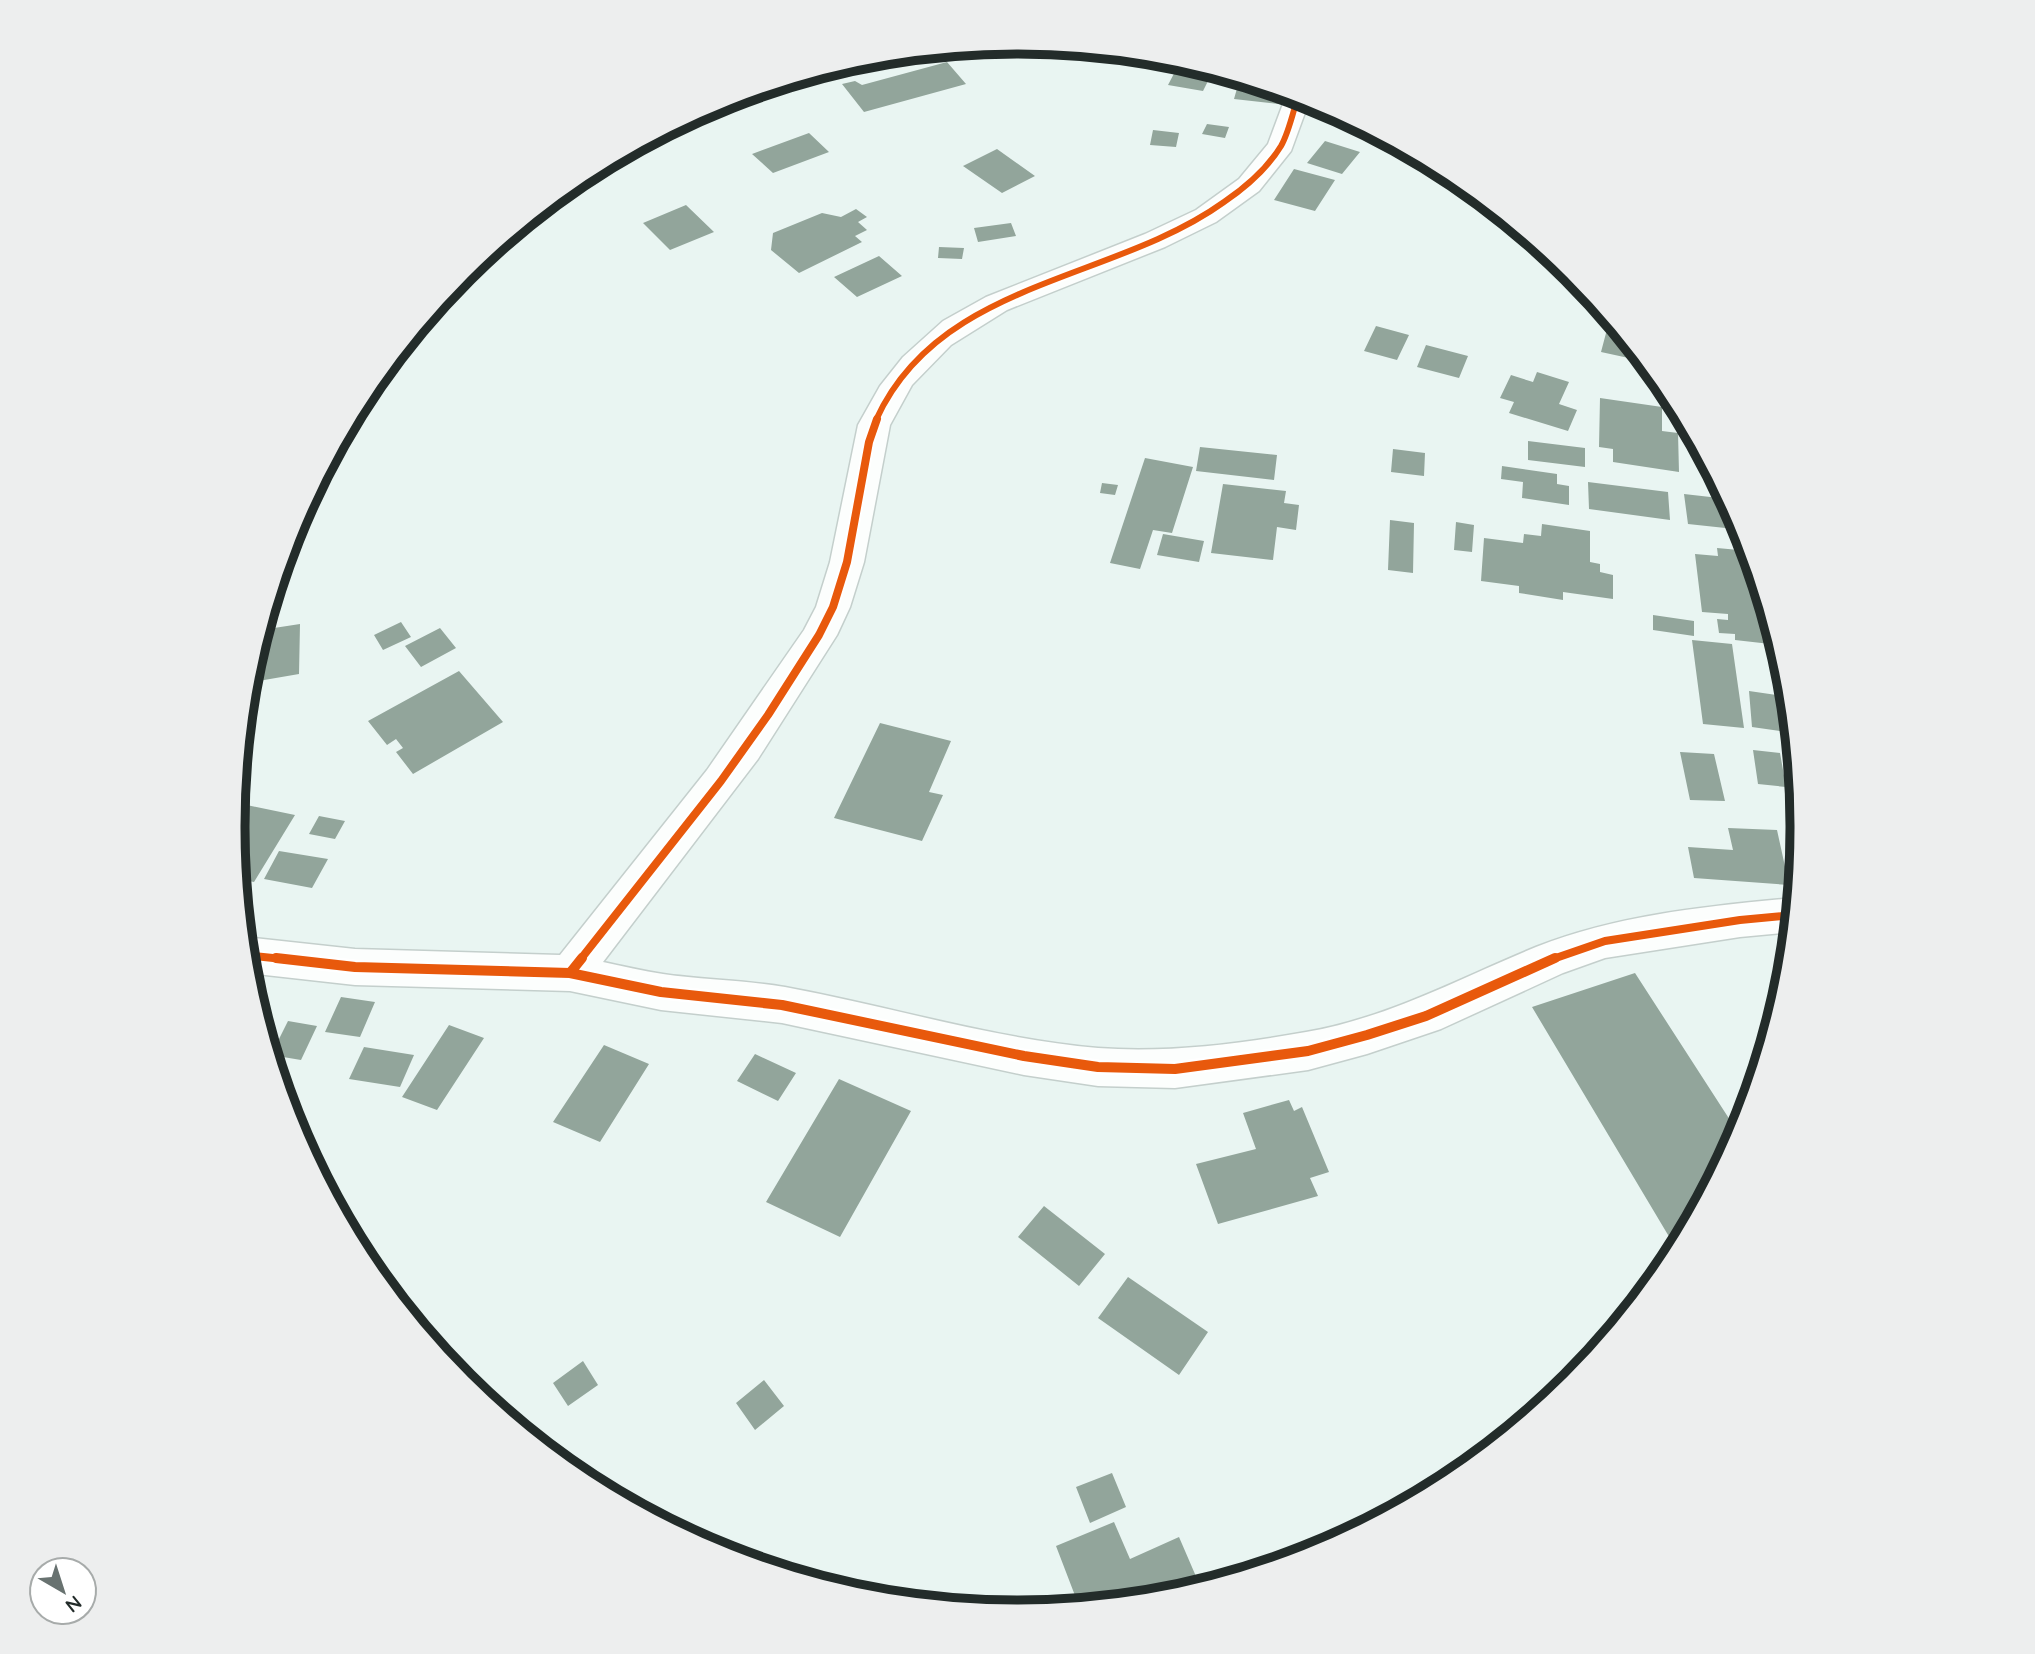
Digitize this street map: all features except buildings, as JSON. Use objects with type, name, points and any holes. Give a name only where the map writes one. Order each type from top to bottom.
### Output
[{"type":"street","points":[[570,973],[737,760],[815,645],[832,608],[845,569],[869,440],[884,406],[904,374],[954,328],[984,310],[1143,246],[1220,206],[1256,179],[1274,158],[1286,140],[1295,106]]},
{"type":"street","points":[[256,956],[355,967],[570,973],[662,992],[782,1005],[1024,1056],[1098,1067],[1175,1069],[1308,1052],[1367,1035],[1426,1016],[1550,960],[1605,941],[1740,920],[1785,916]]},
{"type":"cycle path","points":[[570,973],[721,781],[768,715],[819,635],[833,607],[847,562],[874,425],[901,378],[927,350],[954,328],[997,303],[1155,240],[1206,216],[1249,185],[1281,146],[1295,106]]},
{"type":"cycle path","points":[[256,956],[355,967],[570,973],[661,992],[782,1005],[1024,1056],[1098,1067],[1175,1069],[1308,1051],[1367,1035],[1426,1016],[1550,960],[1605,941],[1740,920],[1785,916]]}]
